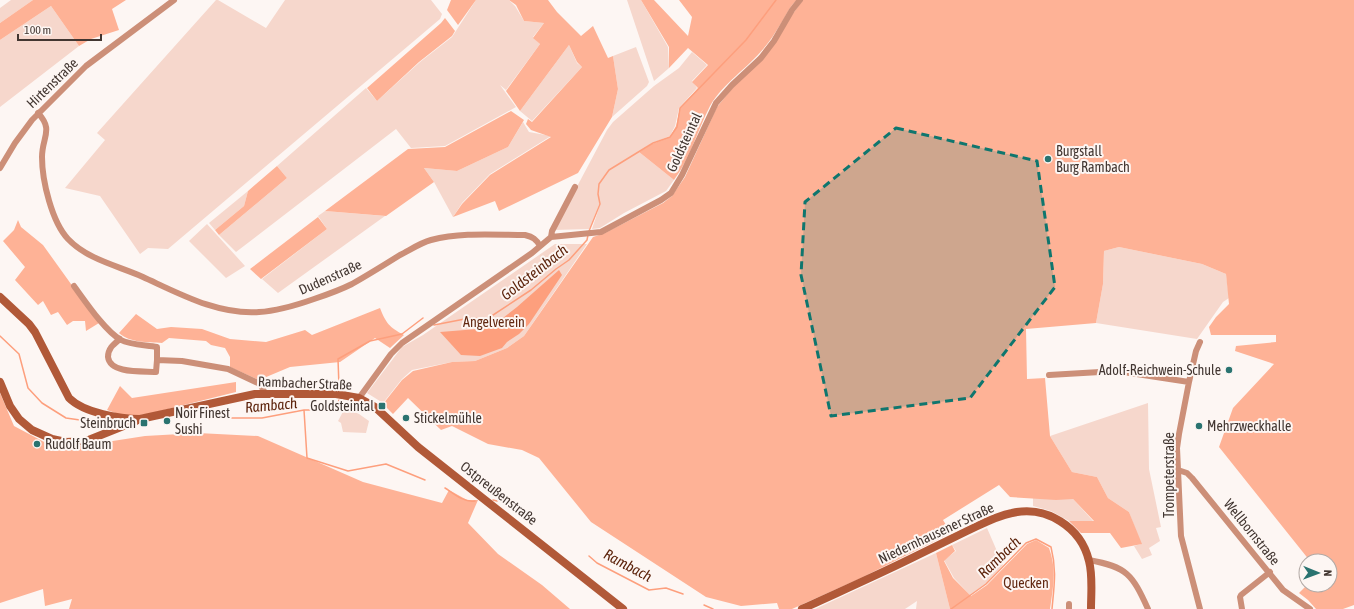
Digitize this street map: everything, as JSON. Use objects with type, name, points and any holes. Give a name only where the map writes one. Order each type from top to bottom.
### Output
[{"type":"main road","name":"Rambacher Straße","points":[[0,297],[29,324],[35,332],[69,398],[79,405],[110,417],[140,419],[244,396],[265,393],[336,394],[359,398]]},
{"type":"main road","points":[[0,382],[10,406],[19,419],[32,430],[45,437],[59,441],[79,442],[93,439],[111,430],[140,419]]},
{"type":"main road","name":"Ostpreußenstraße","points":[[359,398],[375,407],[421,448],[623,609]]},
{"type":"main road","points":[[110,417],[112,423],[111,430]]},
{"type":"main road","name":"Niedernhausener Straße","points":[[802,609],[987,522],[1013,513],[1025,511],[1040,513],[1060,520],[1071,529],[1080,540],[1089,560],[1091,572],[1090,609]]},
{"type":"street","name":"Hirtenstraße","points":[[0,168],[15,143],[32,120],[86,66],[174,0]]},
{"type":"street","name":"Goldsteintal","points":[[551,237],[560,235],[594,234],[608,229],[671,193],[682,176],[716,103],[732,85],[761,58],[774,41],[792,10],[800,0]]},
{"type":"street","name":"Dudenstraße","points":[[38,113],[44,119],[47,126],[42,150],[43,171],[52,209],[62,232],[80,250],[194,301],[238,312],[275,310],[301,304],[350,285],[430,240],[458,235],[525,235],[533,237],[537,240],[540,246]]},
{"type":"street","points":[[359,398],[391,354],[402,344],[532,253],[551,237],[552,231],[575,187]]},
{"type":"street","points":[[74,286],[94,312],[120,339],[158,347],[156,372],[117,369],[110,362],[108,353],[111,347],[120,339]]},
{"type":"street","name":"Trompeterstraße","points":[[1200,342],[1196,351],[1189,382],[1178,441],[1178,470],[1183,545],[1200,609]]},
{"type":"street","points":[[157,360],[182,361],[228,369],[260,384],[265,393]]},
{"type":"street","points":[[1049,376],[1117,371],[1189,382]]},
{"type":"street","name":"Wellbornstraße","points":[[1178,470],[1187,473],[1192,478],[1270,572],[1283,590],[1310,609]]},
{"type":"street","points":[[1089,560],[1109,564],[1127,574],[1137,586],[1148,609]]},
{"type":"street","points":[[1242,609],[1241,595],[1270,572]]},
{"type":"highlighted area","points":[[896,128],[1037,161],[1055,287],[970,398],[831,416],[801,275],[805,202]]},
{"type":"green space","points":[[11,0],[33,0],[0,23],[0,8]]},
{"type":"green space","points":[[33,0],[126,0],[112,9],[119,30],[91,39],[79,46],[51,6],[0,40],[0,23]]},
{"type":"green space","points":[[216,0],[266,28],[285,0],[431,0],[442,14],[440,19],[168,249],[148,248],[140,254],[100,196],[65,188],[105,140],[97,133]]},
{"type":"green space","points":[[451,0],[476,0],[458,25],[447,10]]},
{"type":"green space","points":[[476,0],[509,0],[515,6],[524,21],[544,23],[533,37],[540,44],[506,90],[500,85],[516,107],[445,146],[411,148],[396,129],[236,252],[219,235],[287,178],[277,166],[366,88],[377,101],[420,62],[452,37]]},
{"type":"green space","points":[[509,0],[548,0],[557,12],[581,36],[593,26],[608,58],[613,56],[618,89],[612,117],[578,173],[499,211],[495,201],[453,217],[462,204],[490,175],[551,137],[531,130],[526,124],[528,119],[532,122],[582,67],[577,62],[569,45],[520,111],[506,91],[540,44],[533,38],[544,23],[524,21],[516,5]]},
{"type":"green space","points":[[627,0],[641,0],[668,47],[669,68],[654,81]]},
{"type":"green space","points":[[641,0],[654,0],[688,36],[692,17],[679,0],[797,0],[764,48],[716,97],[705,115],[685,162],[674,180],[639,152],[652,144],[670,137],[676,126],[680,108],[698,88],[692,82],[708,65],[688,48],[669,68],[669,47]]},
{"type":"green space","points":[[803,0],[1354,0],[1354,605],[1343,609],[1316,609],[1299,593],[1338,593],[1338,553],[1304,553],[1219,447],[1233,408],[1274,364],[1235,351],[1236,346],[1276,342],[1276,335],[1211,335],[1209,327],[1216,317],[1229,304],[1226,274],[1202,264],[1119,247],[1104,251],[1103,284],[1096,323],[1026,329],[1027,379],[1045,378],[1050,436],[1072,472],[1097,477],[1108,498],[1129,512],[1142,544],[1121,548],[1110,533],[1081,533],[1069,521],[1094,521],[1073,499],[1056,500],[1010,497],[999,485],[943,520],[951,533],[861,578],[792,609],[779,609],[777,603],[741,606],[706,597],[591,522],[539,458],[522,450],[488,444],[452,426],[441,430],[408,398],[393,414],[383,404],[402,380],[413,371],[452,362],[475,361],[507,348],[524,336],[593,237],[605,233],[663,203],[672,196],[685,177],[717,107]]},
{"type":"green space","points":[[51,6],[79,46],[0,107],[0,40]]},
{"type":"green space","points":[[445,18],[455,31],[452,36],[419,62],[377,101],[367,88]]},
{"type":"green space","points":[[569,45],[577,63],[582,67],[532,121],[520,111]]},
{"type":"green space","points":[[636,47],[649,82],[647,86],[612,117],[618,89],[613,56]]},
{"type":"green space","points":[[692,52],[707,65],[692,81],[697,88],[679,108],[675,126],[670,136],[652,143],[639,152],[674,180],[666,191],[624,213],[600,228],[592,229],[600,202],[589,229],[554,230],[607,130],[613,122],[654,86],[679,68]]},
{"type":"green space","points":[[511,111],[524,120],[508,147],[457,171],[424,168],[434,182],[386,216],[325,211],[408,149],[445,147]]},
{"type":"green space","points":[[523,122],[529,132],[551,136],[490,174],[462,203],[453,217],[434,182],[424,168],[457,171],[508,147]]},
{"type":"green space","points":[[277,166],[287,178],[219,235],[215,230],[244,206],[248,191]]},
{"type":"green space","points":[[248,191],[244,206],[215,230],[209,223]]},
{"type":"green space","points":[[325,211],[385,216],[278,293],[262,279],[327,229],[318,216]]},
{"type":"green space","points":[[318,217],[327,229],[261,279],[250,269]]},
{"type":"green space","points":[[18,220],[21,227],[43,245],[99,323],[86,331],[85,321],[73,321],[67,325],[58,312],[51,315],[43,301],[38,305],[15,280],[25,267],[3,241],[14,230]]},
{"type":"green space","points":[[207,224],[245,266],[226,278],[189,241]]},
{"type":"green space","name":"Angelverein","points":[[555,244],[587,244],[524,336],[507,348],[475,361],[452,362],[412,370],[402,379],[383,403],[367,393],[402,347],[423,335]]},
{"type":"green space","points":[[1119,247],[1202,264],[1226,274],[1229,298],[1223,302],[1197,339],[1096,323],[1103,284],[1104,251]]},
{"type":"green space","points":[[380,308],[389,324],[395,330],[404,335],[390,348],[375,338],[340,362],[290,367],[259,380],[230,367],[230,357],[225,348],[211,345],[206,341],[169,338],[162,343],[145,342],[128,339],[119,333],[136,314],[157,329],[171,327],[202,329],[230,339],[266,342],[305,330],[312,335]]},
{"type":"green space","points":[[236,382],[236,392],[148,414],[133,416],[121,415],[107,410],[120,386],[132,398]]},
{"type":"green space","points":[[0,393],[14,426],[48,444],[74,447],[145,436],[198,433],[258,436],[363,482],[442,503],[449,490],[467,500],[478,500],[468,523],[498,554],[542,585],[570,609],[69,609],[72,599],[45,606],[43,589],[0,603]]},
{"type":"green space","points":[[1148,403],[1149,469],[1161,527],[1156,528],[1160,541],[1149,548],[1152,555],[1142,559],[1134,546],[1141,544],[1129,512],[1108,498],[1097,477],[1072,472],[1050,436]]},
{"type":"green space","points":[[345,408],[359,414],[369,421],[366,433],[343,432],[341,423],[338,421]]},
{"type":"green space","points":[[1033,498],[1073,499],[1094,522],[1069,521],[1051,511],[1033,506]]},
{"type":"green space","points":[[987,528],[1003,565],[986,584],[970,595],[954,578],[944,560],[956,551],[952,545]]},
{"type":"green space","name":"Quecken","points":[[1036,540],[1049,548],[1053,564],[1054,578],[1050,609],[950,609],[936,553],[952,545],[955,551],[944,561],[953,578],[971,596],[987,585],[1027,544]]},
{"type":"green space","points":[[936,553],[950,609],[916,609],[917,601],[905,609],[815,609]]},
{"type":"shaded area","points":[[559,270],[562,275],[529,324],[502,348],[480,356],[461,355],[440,332],[490,328],[517,307]]},
{"type":"waterway","name":"Goldsteinbach","points":[[589,231],[600,204],[598,194],[599,184],[609,170],[653,143],[670,137],[677,127],[680,108],[746,40],[776,0]]},
{"type":"waterway","name":"Goldsteinbach","points":[[434,325],[470,318],[487,319],[531,290],[569,260],[587,240],[588,235]]},
{"type":"waterway","name":"Goldsteinbach","points":[[339,387],[338,359],[370,341],[402,334],[423,318]]},
{"type":"waterway","name":"Rambach","points":[[0,336],[19,354],[28,388],[42,403],[66,418],[101,423]]},
{"type":"waterway","name":"Rambach","points":[[215,418],[262,418],[304,410],[328,410],[337,406],[339,400]]},
{"type":"waterway","name":"Rambach","points":[[304,410],[307,458],[348,471],[386,464],[425,480]]},
{"type":"waterway","name":"Rambach","points":[[445,488],[467,501],[475,501]]},
{"type":"waterway","name":"Rambach","points":[[493,500],[497,501]]},
{"type":"waterway","name":"Rambach","points":[[951,609],[986,584],[1026,543],[1036,539],[1051,547],[1054,571],[1052,609]]},
{"type":"waterway","name":"Rambach","points":[[589,556],[597,563],[649,590],[666,588],[683,594]]},
{"type":"waterway","name":"Rambach","points":[[704,605],[713,609]]},
{"type":"place","name":"Burgstall Burg Rambach","points":[[1048,159]]},
{"type":"place","name":"Adolf-Reichwein-Schule","points":[[1229,370]]},
{"type":"place","name":"Goldsteintal","points":[[382,406]]},
{"type":"place","name":"Stickelmühle","points":[[406,418]]},
{"type":"place","name":"Noir Finest Sushi","points":[[167,421]]},
{"type":"place","name":"Steinbruch","points":[[144,423]]},
{"type":"place","name":"Mehrzweckhalle","points":[[1199,426]]},
{"type":"place","name":"Rudolf Baum","points":[[37,444]]}]
